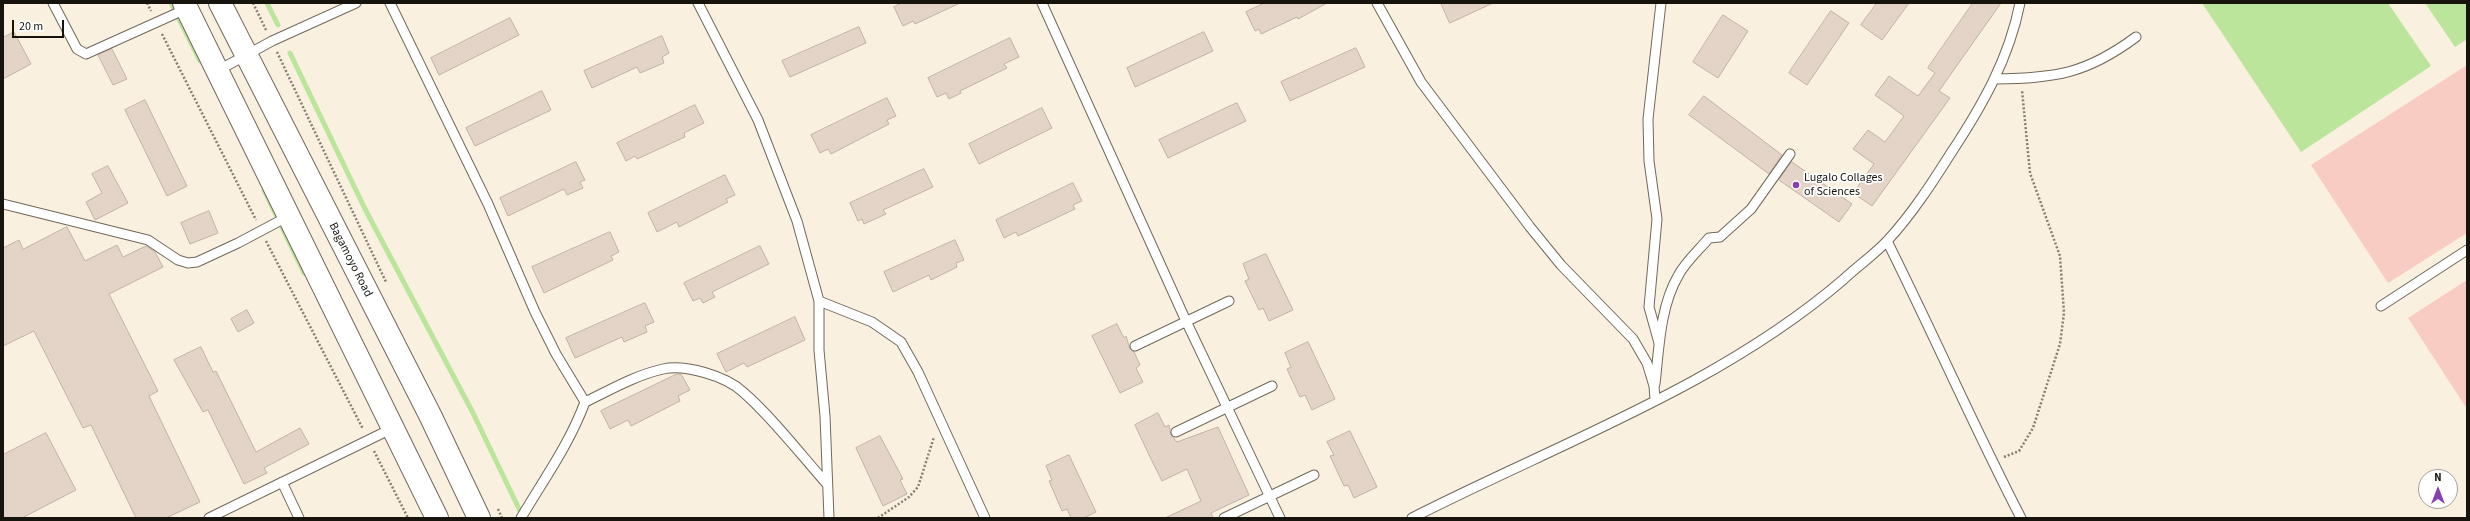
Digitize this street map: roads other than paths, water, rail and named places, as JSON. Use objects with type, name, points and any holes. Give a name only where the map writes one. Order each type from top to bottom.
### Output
[{"type":"highway","name":"Bagamoyo Road","points":[[220,3],[245,55],[430,415],[487,511]]},
{"type":"highway","points":[[185,6],[391,429],[437,518]]},
{"type":"lane","points":[[53,3],[77,49],[86,54],[185,6]]},
{"type":"lane","points":[[217,71],[272,41],[356,3]]},
{"type":"lane","points":[[390,3],[488,204],[556,354],[585,402]]},
{"type":"lane","points":[[698,3],[758,120],[797,221],[819,301],[818,350],[825,416],[829,518]]},
{"type":"lane","points":[[1042,3],[1186,321],[1280,518]]},
{"type":"lane","points":[[1377,3],[1420,82],[1561,265],[1633,339],[1647,363],[1654,386],[1656,400]]},
{"type":"lane","points":[[1660,343],[1650,307],[1658,219],[1649,161],[1648,118],[1661,3]]},
{"type":"lane","points":[[1412,518],[1656,400],[1748,350],[1819,300],[1887,241],[1932,182],[1965,132],[1996,79],[2011,41],[2020,3]]},
{"type":"lane","points":[[1996,79],[2021,79],[2058,76],[2088,68],[2113,54],[2136,37]]},
{"type":"lane","points":[[1654,386],[1660,343],[1670,293],[1678,275],[1709,238],[1720,237],[1751,209],[1790,154]]},
{"type":"lane","points":[[3,204],[148,240],[178,260],[188,264],[197,262],[238,243],[287,217]]},
{"type":"lane","points":[[1887,241],[1936,339],[1993,463],[2021,518]]},
{"type":"lane","points":[[2381,306],[2467,250]]},
{"type":"lane","points":[[819,301],[872,322],[901,342],[918,372],[985,518]]},
{"type":"lane","points":[[1136,346],[1230,301]]},
{"type":"lane","points":[[521,518],[536,490],[562,454],[574,431],[585,402],[633,379],[663,369],[683,368],[709,374],[742,390],[827,484]]},
{"type":"lane","points":[[1176,432],[1272,386]]},
{"type":"lane","points":[[209,518],[391,429]]},
{"type":"lane","points":[[1224,518],[1314,475]]},
{"type":"lane","points":[[282,482],[299,518]]},
{"type":"waterway","points":[[171,3],[200,61]]},
{"type":"waterway","points":[[267,3],[278,25]]},
{"type":"waterway","points":[[290,53],[365,209],[473,413],[522,515]]},
{"type":"waterway","points":[[264,190],[304,273]]},
{"type":"place","name":"Lugalo Collages of Sciences","points":[[1796,185]]}]
